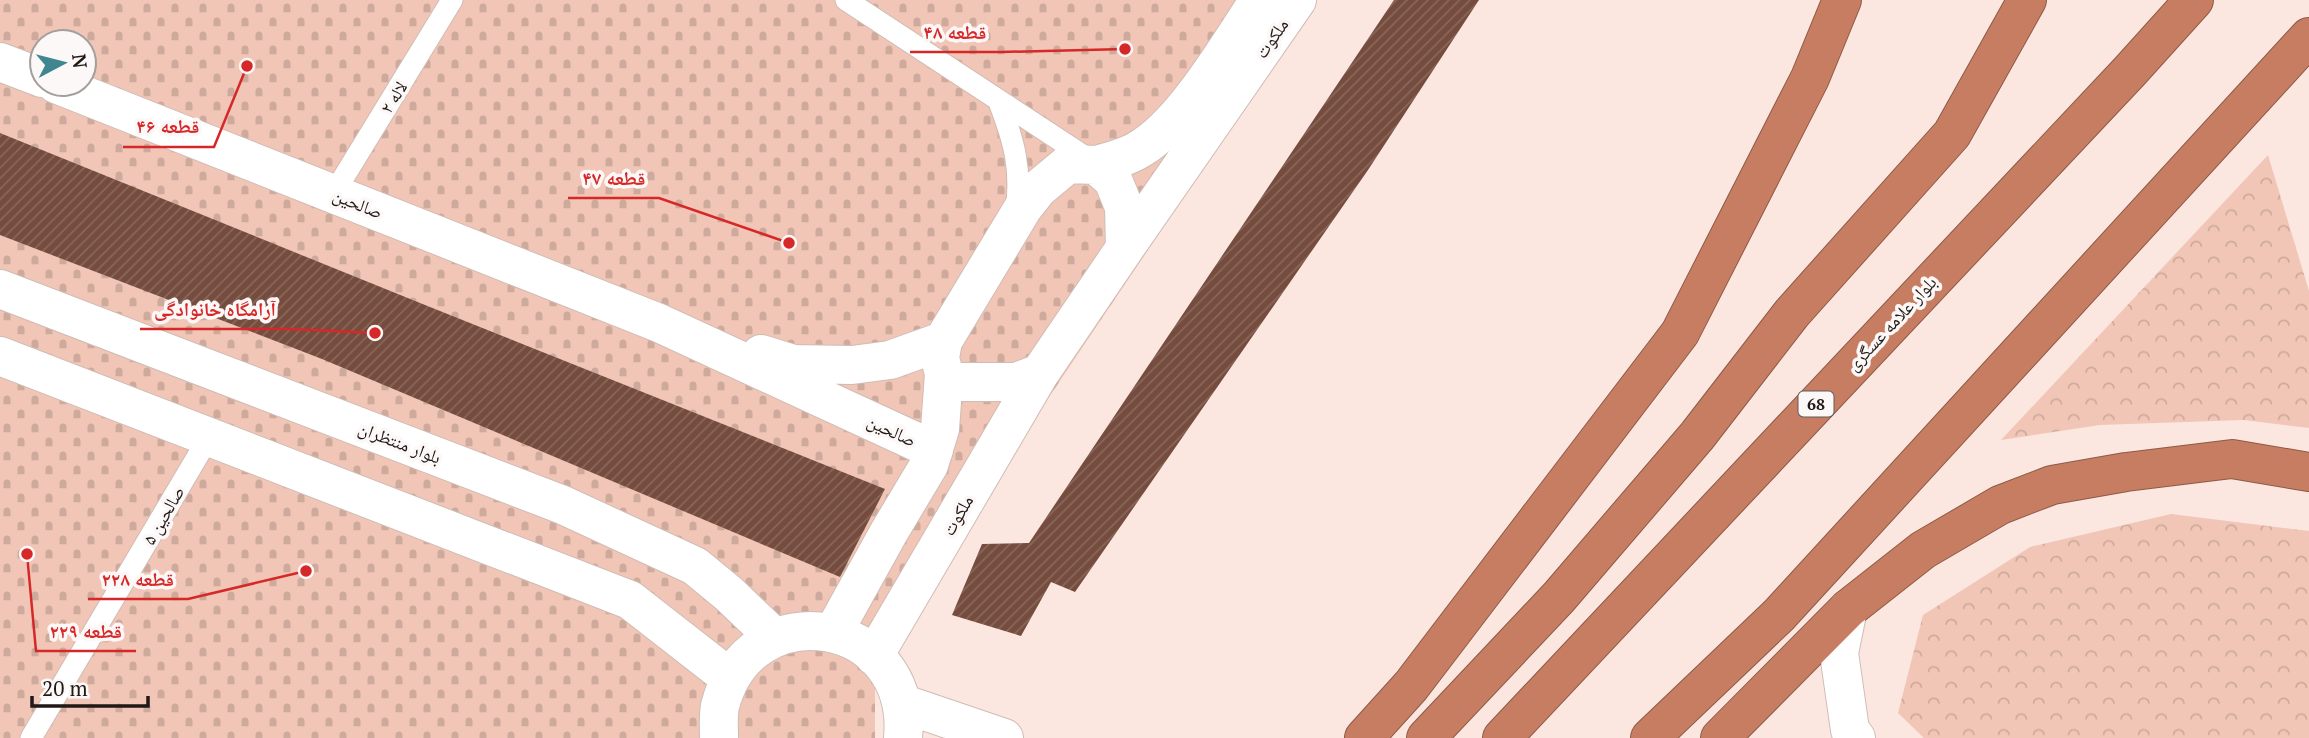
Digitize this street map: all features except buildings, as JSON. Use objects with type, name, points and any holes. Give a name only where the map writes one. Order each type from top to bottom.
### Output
[{"type":"highway","points":[[1364,738],[1411,686],[1680,333],[1810,78],[1842,0]]},
{"type":"highway","points":[[1426,738],[1559,597],[1697,436],[1792,313],[1952,134],[2027,0]]},
{"type":"highway","name":"بلوار علامه عسگری","points":[[1502,738],[2130,71],[2193,0]]},
{"type":"highway","points":[[1650,738],[1789,605],[2309,37]]},
{"type":"highway","points":[[1720,738],[1848,609],[1923,550],[2000,505],[2052,485],[2126,472],[2232,459],[2309,472]]},
{"type":"street","name":"ملکوت","points":[[833,633],[929,465],[940,429],[944,357],[1015,221],[1038,189],[1068,164],[1096,164],[1126,156],[1147,144],[1192,97],[1259,0]]},
{"type":"street","name":"ملکوت","points":[[874,656],[1040,373],[1297,0]]},
{"type":"street","points":[[0,62],[28,73]]},
{"type":"street","name":"صالحین","points":[[92,98],[659,323],[934,450]]},
{"type":"street","points":[[1096,164],[1113,180],[1124,207],[1125,248]]},
{"type":"street","name":"بلوار منتظران","points":[[0,289],[575,510],[695,566],[775,638]]},
{"type":"street","name":"صالحین","points":[[659,323],[793,364],[852,365],[944,357]]},
{"type":"street","points":[[0,356],[631,600],[730,678]]},
{"type":"street","points":[[944,357],[954,382],[1016,382],[1040,373]]},
{"type":"street","points":[[1848,609],[1839,653],[1850,730],[1856,738]]},
{"type":"street","points":[[719,738],[719,708],[730,678],[749,654],[775,638],[804,630],[833,633],[860,644],[883,664],[898,689],[902,720],[1004,738]]},
{"type":"lane","name":"لاله ۲","points":[[334,193],[452,0]]},
{"type":"lane","points":[[846,0],[1096,164]]},
{"type":"lane","points":[[999,102],[1014,142],[1018,194],[1015,221]]},
{"type":"lane","name":"صالحین ۵","points":[[31,738],[209,437]]},
{"type":"green space","points":[[0,0],[1316,0],[875,656],[875,738],[0,738]]},
{"type":"green space","points":[[2268,155],[2309,291],[2309,428],[2244,420],[2100,425],[2001,440]]},
{"type":"green space","points":[[2171,514],[2309,531],[2309,738],[1924,738],[1898,713],[1923,615],[2030,547]]},
{"type":"place","name":"قطعه ۴۸","points":[[1125,49]]},
{"type":"place","name":"قطعه ۴۶","points":[[247,66]]},
{"type":"place","name":"قطعه ۴۷","points":[[789,243]]},
{"type":"place","name":"آرامگاه خانوادگی","points":[[375,333]]},
{"type":"place","name":"قطعه ۲۲۹","points":[[27,554]]},
{"type":"place","name":"قطعه ۲۲۸","points":[[306,571]]}]
